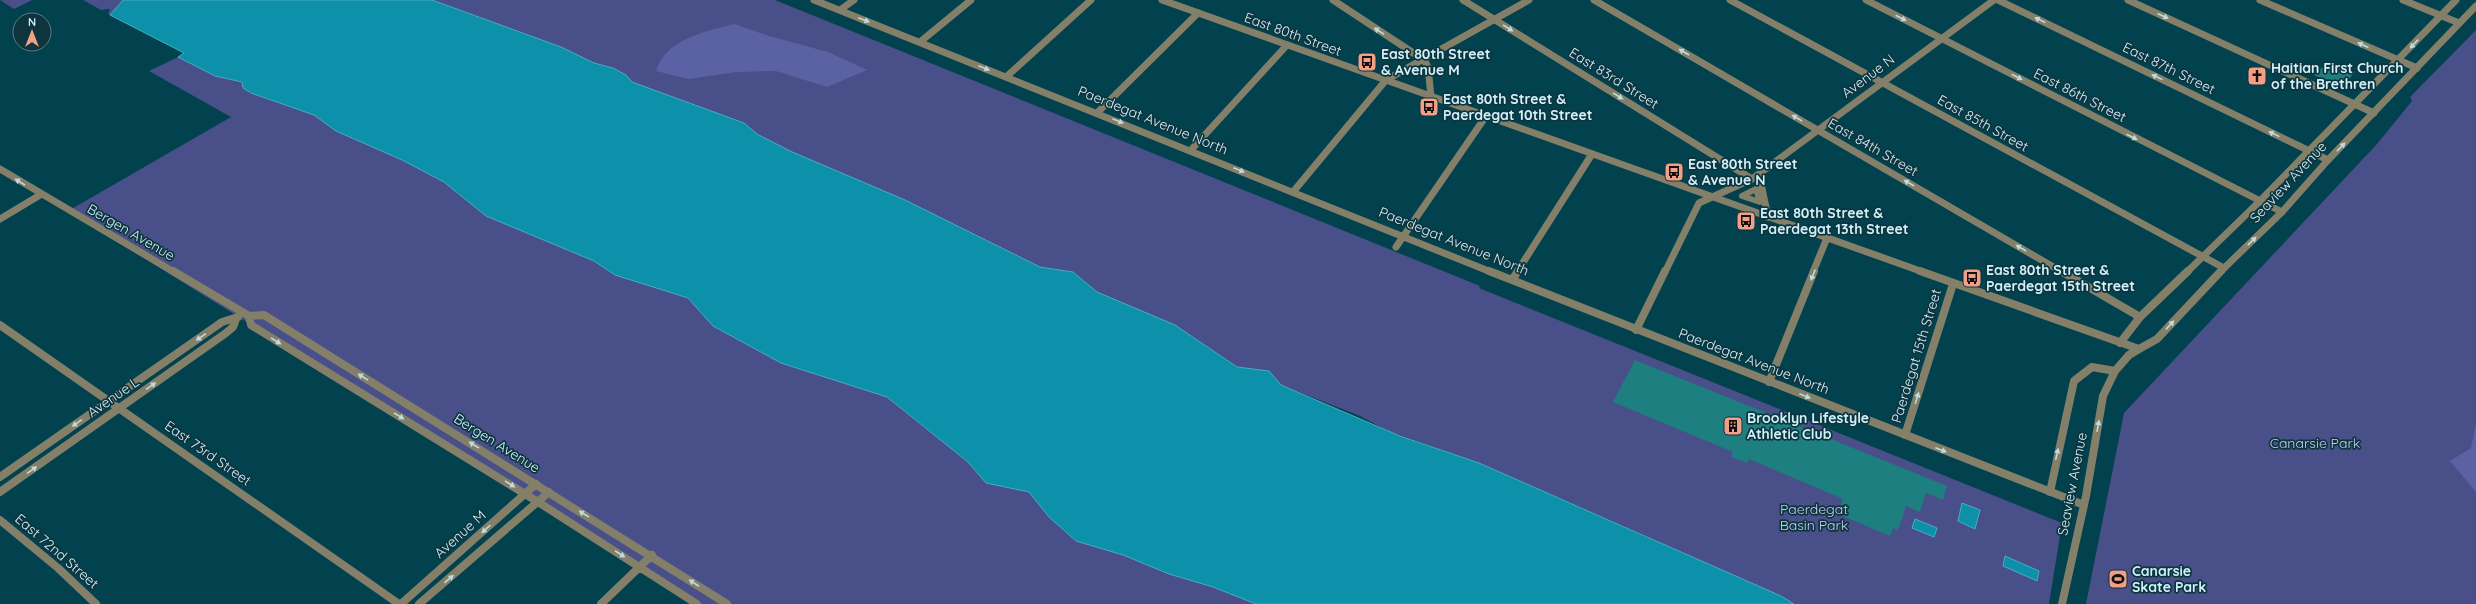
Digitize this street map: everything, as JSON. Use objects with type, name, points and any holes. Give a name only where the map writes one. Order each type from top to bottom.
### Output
[{"type":"street","name":"Paerdegat Avenue North","points":[[814,0],[1191,150],[1636,330],[2084,505]]},
{"type":"street","points":[[840,10],[854,0]]},
{"type":"street","points":[[920,42],[971,0]]},
{"type":"street","points":[[1006,76],[1091,0]]},
{"type":"street","name":"East 80th Street","points":[[1162,0],[1953,284],[2139,349]]},
{"type":"street","points":[[1333,0],[1424,60],[1428,67],[1431,97]]},
{"type":"street","name":"East 83rd Street","points":[[1463,0],[1752,179]]},
{"type":"street","points":[[1293,192],[1386,80],[1529,0]]},
{"type":"street","name":"East 84th Street","points":[[1594,0],[2140,317]]},
{"type":"street","name":"East 85th Street","points":[[1730,0],[2224,268]]},
{"type":"street","name":"East 86th Street","points":[[1866,0],[2259,202],[2282,212]]},
{"type":"street","name":"Avenue N","points":[[1636,330],[1699,203],[1752,179],[1994,0]]},
{"type":"street","name":"East 87th Street","points":[[1998,0],[2328,160]]},
{"type":"street","points":[[2128,0],[2374,113]]},
{"type":"street","points":[[2260,0],[2417,68]]},
{"type":"street","points":[[2403,0],[2459,23]]},
{"type":"street","name":"Seaview Avenue","points":[[2120,342],[2140,317],[2259,202],[2456,0]]},
{"type":"street","name":"Seaview Avenue","points":[[2062,604],[2084,505],[2103,396],[2115,371],[2129,355],[2157,339],[2224,268],[2282,212],[2328,160],[2476,6]]},
{"type":"street","points":[[1098,113],[1198,13]]},
{"type":"street","points":[[1191,150],[1287,45]]},
{"type":"street","points":[[1396,247],[1486,116]]},
{"type":"street","points":[[1512,280],[1592,154]]},
{"type":"street","name":"Bergen Avenue","points":[[0,169],[40,195],[246,315],[264,315],[727,604]]},
{"type":"street","points":[[1759,174],[1768,217]]},
{"type":"street","points":[[0,219],[40,195]]},
{"type":"street","points":[[1769,382],[1827,238]]},
{"type":"street","name":"Paerdegat 15th Street","points":[[1905,435],[1953,284]]},
{"type":"street","name":"Bergen Avenue","points":[[246,315],[250,325],[526,494],[697,604]]},
{"type":"street","name":"Avenue L","points":[[0,477],[108,400],[222,322],[246,315]]},
{"type":"street","name":"Avenue L","points":[[0,492],[226,333],[233,327],[236,319]]},
{"type":"street","name":"East 73rd Street","points":[[0,325],[400,604]]},
{"type":"street","name":"Seaview Avenue","points":[[2050,492],[2050,484],[2074,381],[2092,367],[2115,371]]},
{"type":"street","name":"Avenue M","points":[[400,604],[536,484]]},
{"type":"street","name":"Avenue M","points":[[419,604],[549,492]]},
{"type":"street","name":"East 72nd Street","points":[[0,520],[58,568],[96,604]]},
{"type":"street","points":[[601,604],[652,556]]},
{"type":"green space","points":[[0,0],[32,0],[14,9]]},
{"type":"green space","points":[[83,0],[123,0],[110,15],[108,14],[110,9],[101,10]]},
{"type":"green space","name":"Paerdegat Basin Park","points":[[432,0],[775,0],[1480,286],[1479,288],[2062,523],[2049,604],[1795,604],[1637,532],[1479,463],[1388,431],[1360,416],[1281,385],[1249,369],[1237,367],[1223,357],[510,29]]},
{"type":"green space","name":"Canarsie Park","points":[[2476,30],[2476,604],[2086,604],[2124,413],[2377,144],[2412,101],[2410,97]]},
{"type":"green space","points":[[178,57],[215,76],[242,82],[243,88],[264,97],[281,88],[665,291],[688,298],[697,307],[834,380],[887,397],[928,430],[1261,604],[701,604],[68,211],[231,117],[149,71]]},
{"type":"shaded area","points":[[123,0],[432,0],[561,47],[594,63],[613,68],[626,75],[632,82],[744,123],[757,134],[790,151],[905,200],[1040,267],[1073,272],[1097,292],[1175,325],[1237,367],[1269,371],[1281,385],[1400,436],[1479,463],[1781,596],[1794,604],[1256,604],[1213,587],[1169,574],[1123,555],[1076,541],[1049,517],[1029,492],[986,483],[968,462],[887,397],[781,363],[713,326],[688,298],[615,275],[594,261],[486,216],[444,182],[402,160],[336,131],[314,115],[251,93],[243,88],[242,82],[215,76],[178,57],[184,53],[110,15]]},
{"type":"shaded area","points":[[734,24],[769,36],[828,52],[867,70],[827,87],[776,71],[736,72],[689,79],[656,71],[661,60],[668,51],[678,44],[688,38]]},
{"type":"shaded area","points":[[2476,424],[2476,492],[2450,461],[2471,448]]},
{"type":"shaded area","points":[[1962,503],[1980,510],[1975,529],[1958,521]]},
{"type":"shaded area","points":[[1915,519],[1937,528],[1934,537],[1912,528]]},
{"type":"shaded area","points":[[2005,556],[2039,571],[2037,581],[2003,566]]},
{"type":"building","points":[[2328,62],[2355,72],[2341,88],[2314,75]]},
{"type":"building","name":"Haitian First Church of the Brethren","points":[[2257,70],[2266,74],[2257,82],[2249,78]]},
{"type":"building","name":"Brooklyn Lifestyle Athletic Club","points":[[1635,360],[1947,486],[1943,500],[1926,493],[1920,512],[1906,506],[1900,525],[1897,530],[1893,528],[1890,536],[1838,514],[1843,499],[1749,459],[1747,463],[1731,457],[1733,452],[1613,402]]},
{"type":"place","name":"East 80th Street & Avenue M","points":[[1367,62]]},
{"type":"place","name":"Haitian First Church of the Brethren","points":[[2257,76]]},
{"type":"place","name":"East 80th Street & Paerdegat 10th Street","points":[[1429,107]]},
{"type":"place","name":"East 80th Street & Avenue N","points":[[1674,172]]},
{"type":"place","name":"East 80th Street & Paerdegat 13th Street","points":[[1746,221]]},
{"type":"place","name":"East 80th Street & Paerdegat 15th Street","points":[[1972,278]]},
{"type":"place","name":"Brooklyn Lifestyle Athletic Club","points":[[1733,426]]},
{"type":"place","name":"Canarsie Skate Park","points":[[2118,579]]}]
